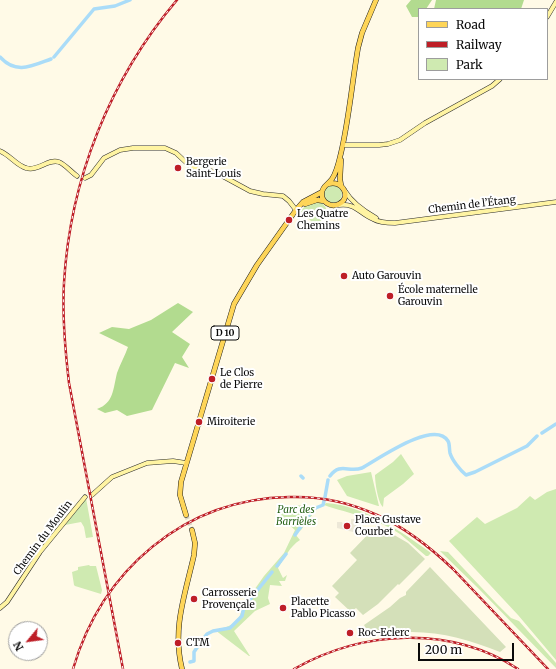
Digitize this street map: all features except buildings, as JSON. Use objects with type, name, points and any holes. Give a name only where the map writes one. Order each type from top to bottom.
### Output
[{"type":"main road","points":[[324,201],[322,192],[324,187],[335,174],[343,145],[358,48],[362,33],[376,0]]},
{"type":"main road","points":[[297,209],[313,200],[324,201],[331,205],[338,205],[344,200],[345,192],[340,179],[341,153]]},
{"type":"main road","points":[[328,184],[335,182],[343,187]]},
{"type":"main road","name":"D 10","points":[[186,515],[181,500],[180,491],[186,463],[234,304],[257,266],[297,209],[303,202],[322,192]]},
{"type":"main road","points":[[182,669],[178,653],[177,630],[194,556],[195,543],[192,530]]},
{"type":"street","points":[[548,15],[556,2]]},
{"type":"street","points":[[343,145],[379,145],[400,140],[425,123],[492,86],[499,80]]},
{"type":"street","points":[[85,178],[91,175],[104,158],[120,150],[133,148],[165,148],[176,153],[191,167],[215,172],[250,191],[283,196],[297,209]]},
{"type":"street","points":[[0,151],[10,156],[27,169],[37,168],[56,161],[61,163],[76,176]]},
{"type":"street","points":[[343,187],[350,198],[364,210],[376,218],[389,223]]},
{"type":"street","name":"Chemin de l’Étang","points":[[338,205],[351,205],[374,220],[389,223],[556,202]]},
{"type":"street","points":[[92,495],[112,477],[147,463],[173,461],[186,463]]},
{"type":"street","name":"Chemin du Moulin","points":[[0,608],[13,594],[40,552],[85,497]]},
{"type":"green space","points":[[411,0],[432,0],[427,8],[418,8],[418,17],[412,17],[406,6]]},
{"type":"green space","points":[[436,0],[524,0],[521,8],[434,8]]},
{"type":"green space","points":[[333,185],[339,188],[342,194],[339,200],[333,203],[327,200],[324,194],[327,188]]},
{"type":"green space","points":[[319,201],[326,207],[327,210],[325,217],[316,226],[300,211],[308,204]]},
{"type":"green space","points":[[178,303],[193,312],[172,332],[190,344],[182,357],[189,368],[175,363],[152,410],[127,416],[117,410],[105,413],[97,409],[107,403],[112,395],[117,373],[128,347],[99,333],[112,327],[129,329],[151,320]]},
{"type":"green space","points":[[401,454],[414,474],[384,498],[383,507],[378,497],[375,475]]},
{"type":"green space","points":[[371,472],[379,506],[347,496],[337,480],[347,476]]},
{"type":"green space","points":[[556,489],[556,660],[518,615],[449,541],[477,517],[485,524],[517,508],[530,496],[535,500],[547,492]]},
{"type":"green space","points":[[86,498],[93,537],[86,538],[84,527],[81,522],[65,525]]},
{"type":"green space","points":[[326,503],[340,505],[368,514],[395,528],[431,553],[426,556],[400,534],[382,524],[324,505]]},
{"type":"green space","name":"Parc des Barrièles","points":[[287,505],[319,506],[301,530],[295,534],[300,540],[290,549],[278,568],[283,578],[287,575],[285,581],[279,581],[282,586],[270,585],[268,598],[270,604],[255,611],[234,631],[249,656],[215,630],[227,627],[238,620],[243,604],[284,553],[295,530],[279,516]]},
{"type":"green space","points":[[377,525],[408,543],[425,559],[378,604],[363,615],[356,608],[351,612],[335,597],[339,593],[332,586],[357,560],[350,553]]},
{"type":"green space","points":[[440,551],[448,552],[511,618],[519,621],[556,663],[556,668],[479,589]]},
{"type":"green space","points":[[89,565],[96,566],[102,590],[101,594],[74,585],[72,572],[78,570],[78,567]]},
{"type":"green space","points":[[430,567],[506,647],[500,652],[466,640],[431,633],[402,632],[370,635],[364,625],[406,595],[406,592]]},
{"type":"shaded area","name":"Place Gustave Courbet","points":[[351,519],[358,519],[355,531],[353,532],[337,528],[337,522],[342,522],[343,525],[351,524]]},
{"type":"waterway","points":[[54,57],[94,9],[115,6],[130,0]]},
{"type":"waterway","points":[[0,57],[6,63],[18,67],[31,66],[51,59]]},
{"type":"waterway","points":[[542,433],[556,424]]},
{"type":"waterway","points":[[330,476],[337,470],[362,468],[405,443],[431,435],[441,436],[448,441],[452,459],[466,475],[527,446],[537,436]]},
{"type":"waterway","points":[[325,497],[328,480]]},
{"type":"waterway","points":[[295,535],[313,509],[323,505],[324,501]]},
{"type":"waterway","points":[[277,566],[286,554]]},
{"type":"waterway","points":[[190,662],[194,661],[194,652],[207,634],[213,631],[230,628],[242,616],[244,607],[272,572]]},
{"type":"tunnel","points":[[186,515],[192,530]]},
{"type":"railway","points":[[123,669],[69,383],[64,333],[64,283],[68,244],[75,206],[85,169],[98,132],[113,97],[132,63],[153,31],[177,0]]},
{"type":"railway","points":[[73,669],[86,633],[104,601],[126,572],[152,547],[182,526],[215,511],[251,501],[289,497],[323,499],[345,503],[366,510],[388,520],[408,532],[436,553],[453,569],[548,669]]},
{"type":"railway","points":[[294,669],[321,656],[349,646],[377,640],[406,638],[435,639],[464,645],[492,655],[518,669]]},
{"type":"place","name":"Bergerie Saint-Louis","points":[[178,168]]},
{"type":"place","name":"Les Quatre Chemins","points":[[289,220]]},
{"type":"place","name":"Auto Garouvin","points":[[344,276]]},
{"type":"place","name":"École maternelle Garouvin","points":[[390,296]]},
{"type":"place","name":"Le Clos de Pierre","points":[[212,379]]},
{"type":"place","name":"Miroiterie","points":[[199,422]]},
{"type":"place","name":"Place Gustave Courbet","points":[[347,526]]},
{"type":"place","name":"Carrosserie Provençale","points":[[194,599]]},
{"type":"place","name":"Placette Pablo Picasso","points":[[283,608]]},
{"type":"place","name":"Roc-Eclerc","points":[[350,633]]},
{"type":"place","name":"CTM","points":[[178,643]]}]
